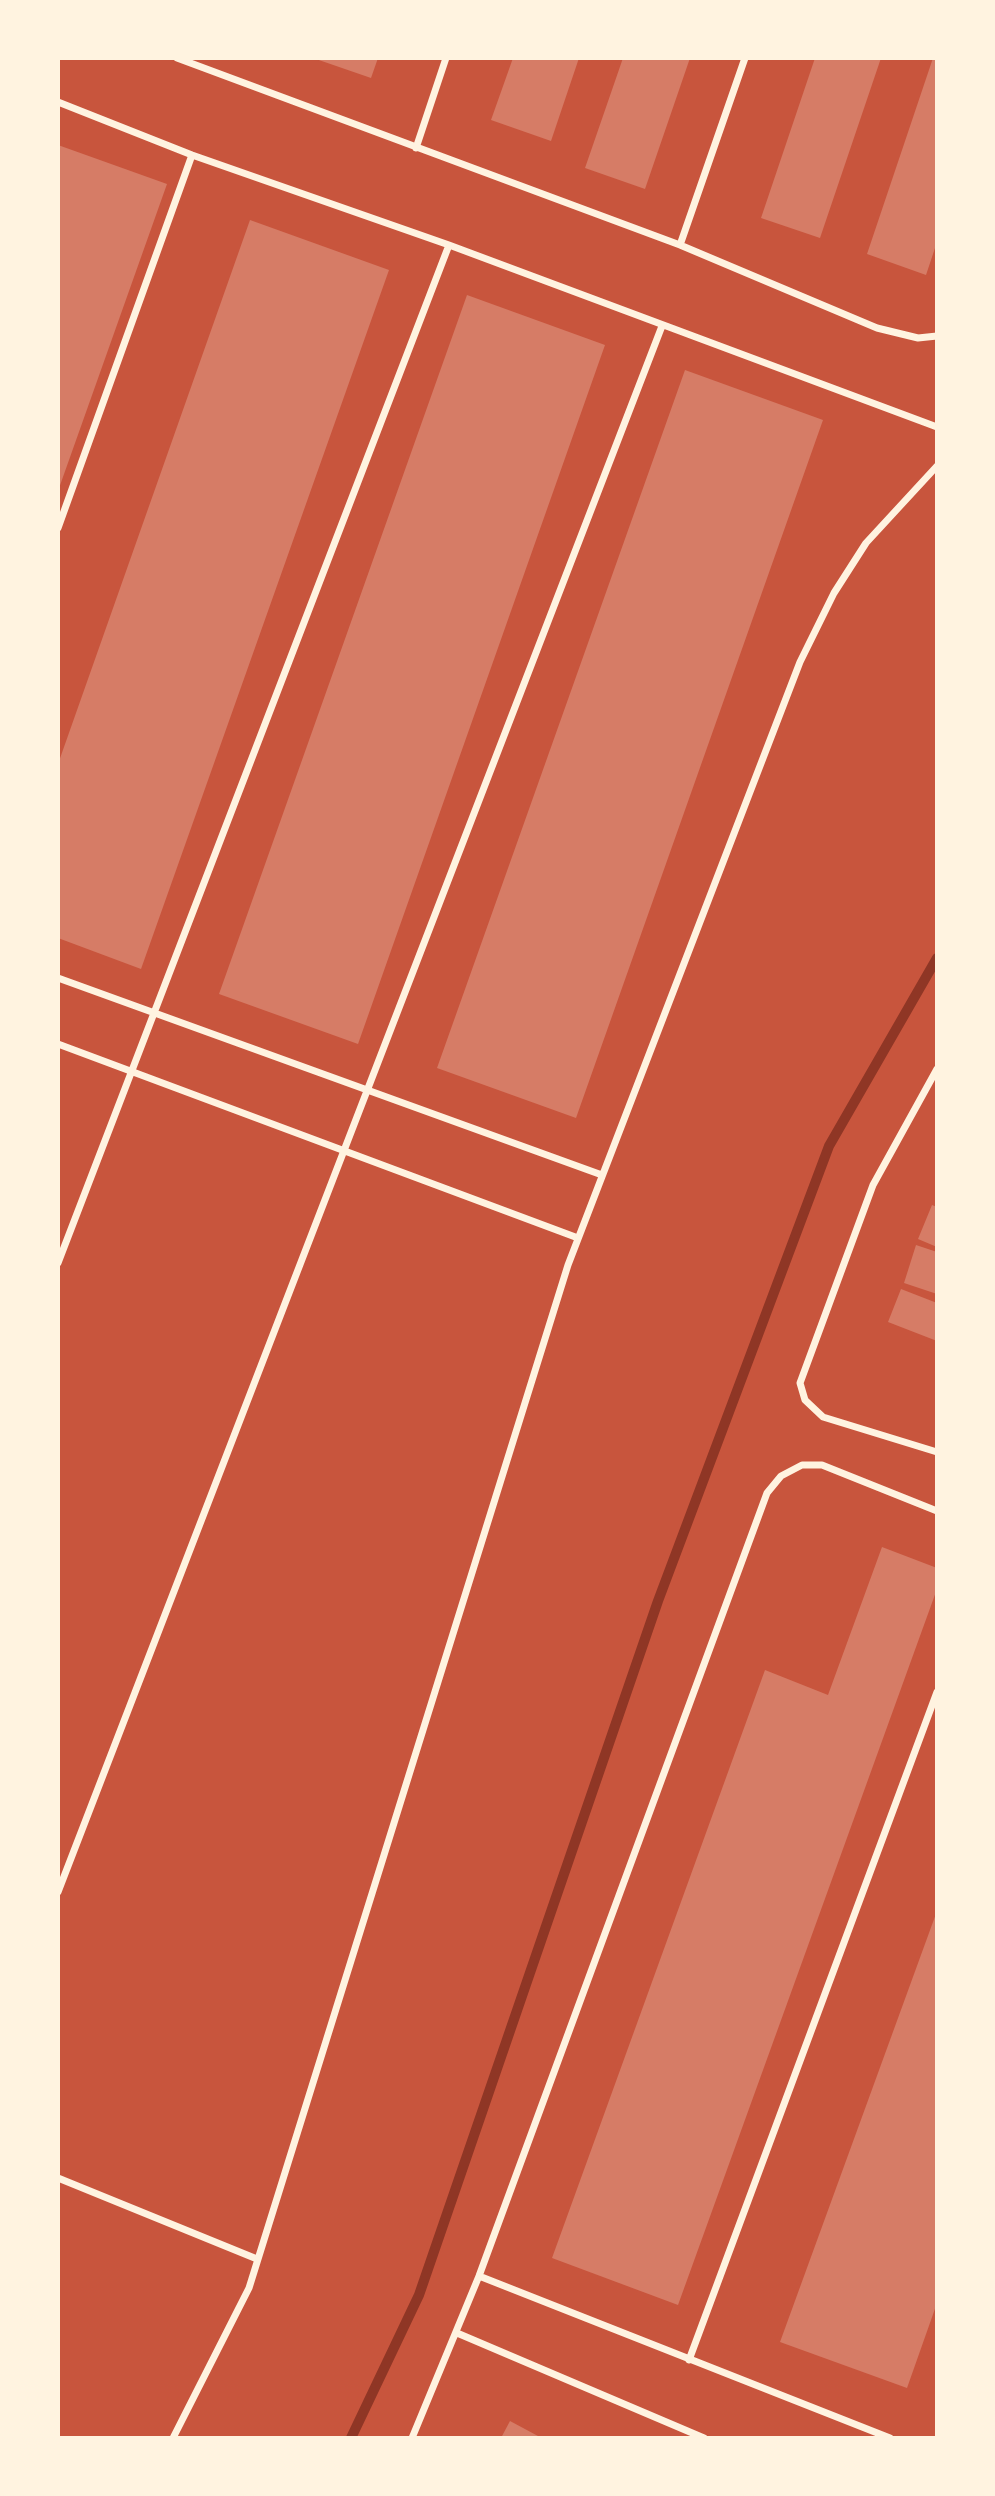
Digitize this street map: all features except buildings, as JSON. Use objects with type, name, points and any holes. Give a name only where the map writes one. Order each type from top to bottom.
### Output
[{"type":"street","points":[[177,58],[680,245],[877,328],[918,338],[937,336]]},
{"type":"street","points":[[416,148],[446,58]]},
{"type":"street","points":[[680,245],[745,58]]},
{"type":"street","points":[[58,102],[192,155],[449,245],[937,427]]},
{"type":"street","points":[[58,528],[192,155]]},
{"type":"street","points":[[58,1263],[449,245]]},
{"type":"street","points":[[58,1892],[662,326]]},
{"type":"street","points":[[173,2438],[248,2288],[568,1265],[800,662],[834,593],[866,543],[937,466]]},
{"type":"street","points":[[58,978],[602,1175]]},
{"type":"street","points":[[58,1044],[578,1238]]},
{"type":"street","points":[[937,1069],[873,1185],[800,1383],[805,1400],[823,1417],[937,1452]]},
{"type":"street","points":[[412,2438],[479,2276],[767,1493],[781,1476],[802,1465],[822,1465],[937,1511]]},
{"type":"street","points":[[689,2360],[937,1692]]},
{"type":"street","points":[[58,2178],[257,2259]]},
{"type":"street","points":[[479,2276],[890,2438]]},
{"type":"street","points":[[457,2333],[704,2438]]},
{"type":"street","points":[[675,2438],[679,2429]]},
{"type":"waterway","points":[[351,2438],[419,2295],[658,1601],[829,1146],[937,958]]}]
